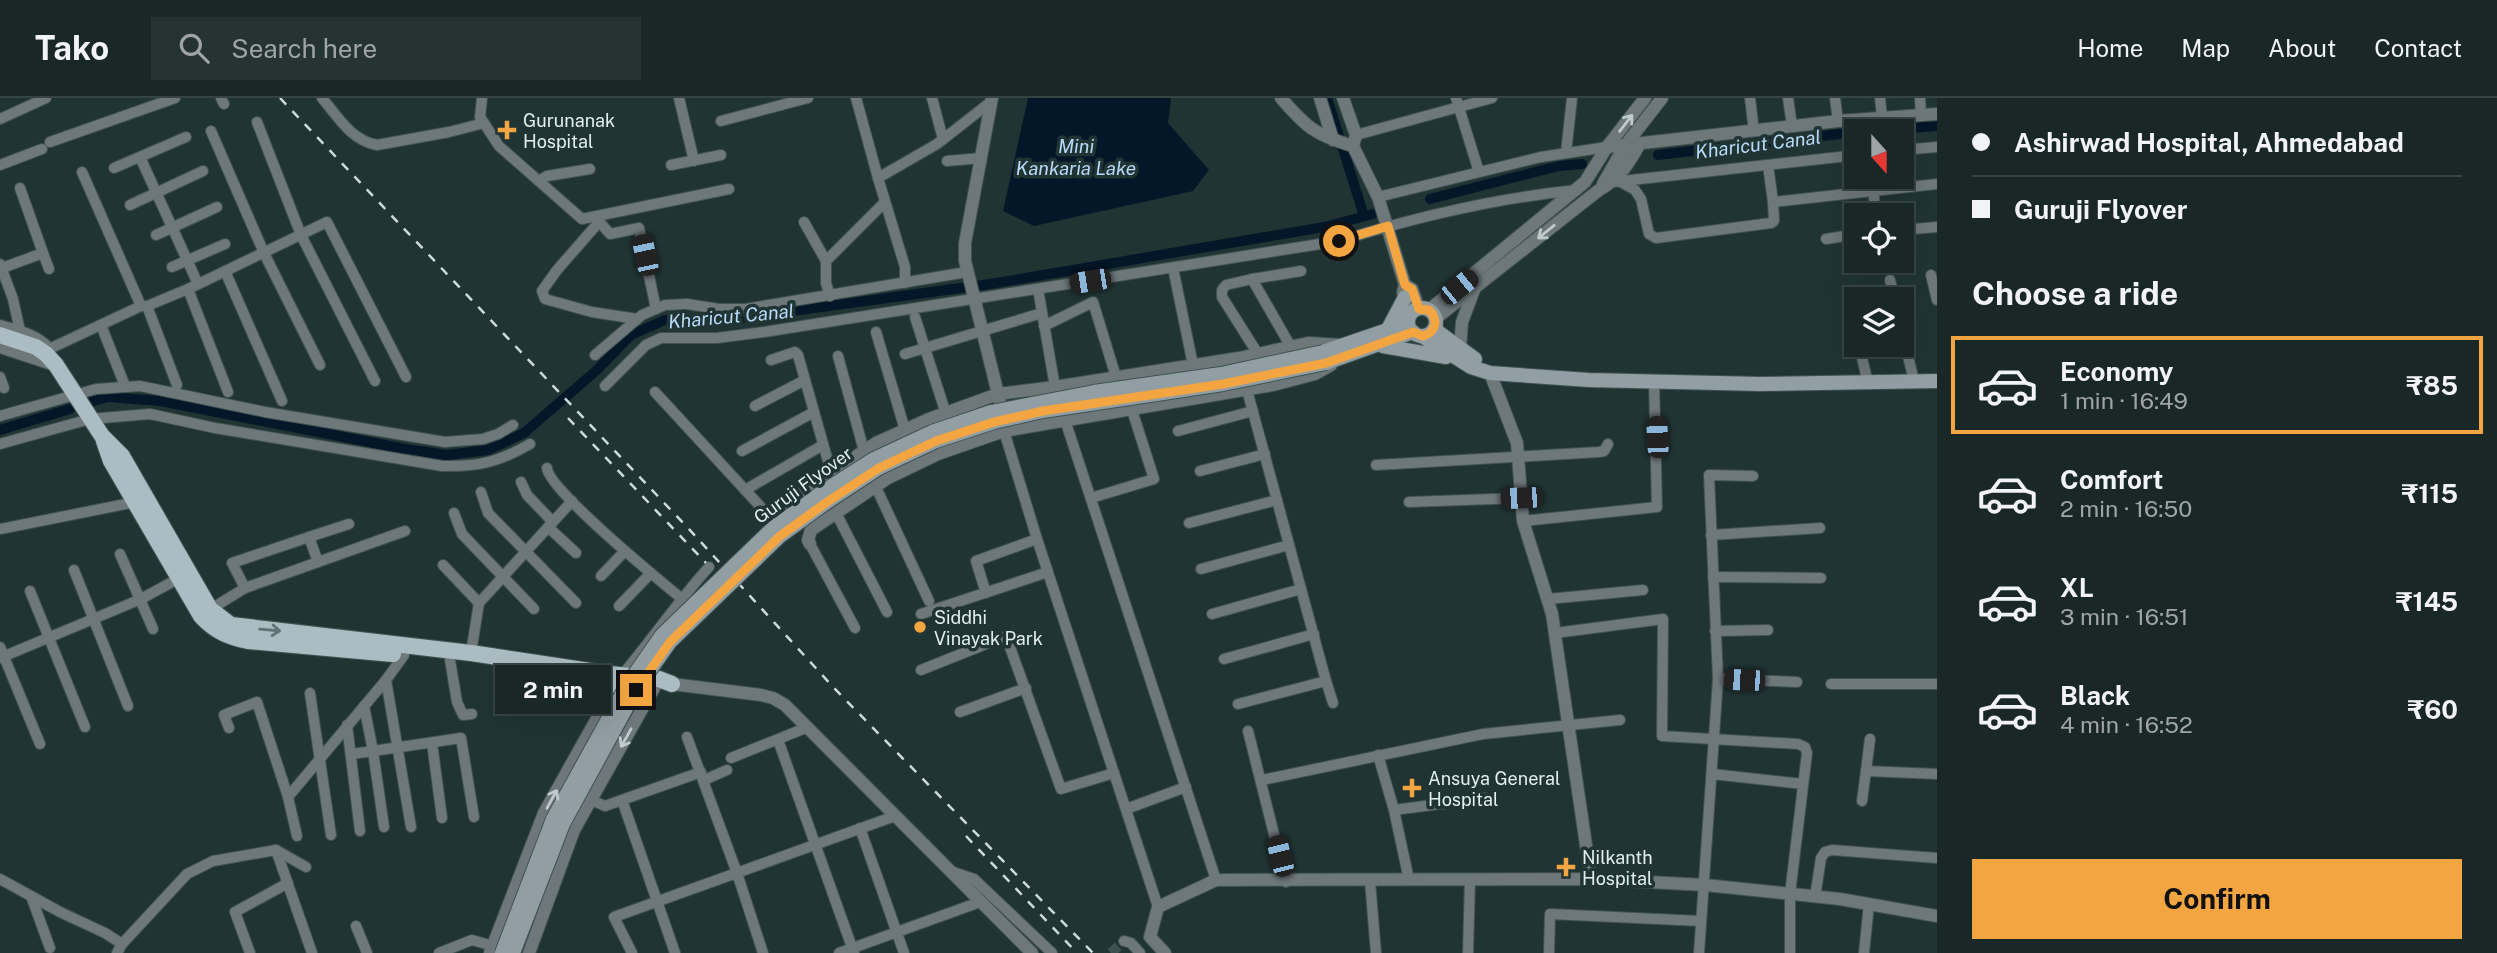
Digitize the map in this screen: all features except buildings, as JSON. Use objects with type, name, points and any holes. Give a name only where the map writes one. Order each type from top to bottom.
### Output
[{"type":"main road","points":[[1387,331],[1405,291]]},
{"type":"main road","points":[[1348,350],[1387,331],[1421,322]]},
{"type":"main road","points":[[1379,345],[1421,322]]},
{"type":"main road","points":[[1421,322],[1460,355],[1490,373],[1787,384],[1937,379]]},
{"type":"main road","points":[[0,335],[45,350],[102,436],[122,456],[213,629],[228,637],[450,660],[542,675],[662,683]]},
{"type":"main road","points":[[1348,350],[1379,345],[1460,355],[1487,366],[1589,375],[1937,379]]},
{"type":"main road","name":"Guruji Flyover","points":[[513,953],[563,824],[636,690],[679,632],[780,536],[827,502],[879,468],[936,441],[994,422],[1043,411],[1223,384],[1348,350]]},
{"type":"main road","name":"Guruji Flyover","points":[[495,951],[554,819],[626,685],[662,635],[773,528],[821,493],[874,459],[932,432],[991,412],[1094,392],[1325,357]]},
{"type":"main road","points":[[102,436],[111,461],[185,575]]},
{"type":"main road","points":[[205,612],[231,625],[471,653],[617,681]]},
{"type":"street","points":[[0,119],[46,98]]},
{"type":"street","points":[[0,165],[46,145],[175,98]]},
{"type":"street","points":[[322,98],[353,135],[377,145],[484,123]]},
{"type":"street","points":[[482,98],[480,117],[499,146],[582,219],[596,219],[729,189]]},
{"type":"street","points":[[679,98],[694,160]]},
{"type":"street","points":[[721,121],[808,98]]},
{"type":"street","points":[[856,98],[905,267],[905,283]]},
{"type":"street","points":[[932,98],[943,139]]},
{"type":"street","points":[[1281,98],[1306,126],[1334,140],[1354,143],[1457,103],[1492,98]]},
{"type":"street","points":[[1320,98],[1334,140]]},
{"type":"street","points":[[1343,98],[1354,143],[1388,226],[1405,291],[1421,322]]},
{"type":"street","points":[[1566,153],[1572,98]]},
{"type":"street","points":[[1421,322],[1577,190],[1590,176],[1607,148],[1645,98]]},
{"type":"street","points":[[1599,190],[1624,147],[1661,98]]},
{"type":"street","points":[[1750,98],[1754,131]]},
{"type":"street","points":[[1788,98],[1792,126]]},
{"type":"street","points":[[1835,98],[1838,121]]},
{"type":"street","points":[[1875,119],[1880,98]]},
{"type":"street","points":[[1920,98],[1922,114]]},
{"type":"street","points":[[878,178],[943,139],[992,100]]},
{"type":"street","points":[[992,100],[965,243],[968,274],[998,394],[1004,431],[1037,540],[1158,906],[1150,937],[1165,953]]},
{"type":"street","points":[[1457,103],[1479,172]]},
{"type":"street","points":[[1895,119],[1937,114]]},
{"type":"street","points":[[1378,197],[1541,157],[1844,121]]},
{"type":"street","points":[[257,122],[300,235],[375,381]]},
{"type":"street","points":[[211,131],[264,253],[320,365]]},
{"type":"street","points":[[114,168],[186,137]]},
{"type":"street","points":[[1616,182],[1639,145]]},
{"type":"street","points":[[1914,149],[1937,147]]},
{"type":"street","points":[[671,165],[720,155]]},
{"type":"street","points":[[1421,322],[1474,290],[1599,190],[1616,182],[1844,156]]},
{"type":"street","points":[[140,157],[187,261],[228,392]]},
{"type":"street","points":[[947,161],[981,158]]},
{"type":"street","points":[[1616,182],[1635,190],[1641,199],[1649,234],[1656,238],[1771,223],[1774,221],[1768,165]]},
{"type":"street","points":[[539,181],[547,176],[590,169]]},
{"type":"street","points":[[130,205],[203,172]]},
{"type":"street","points":[[82,173],[144,306],[177,385]]},
{"type":"street","points":[[1773,202],[1937,184]]},
{"type":"street","points":[[20,188],[49,269]]},
{"type":"street","points":[[605,386],[646,345],[661,338],[717,338],[1173,268],[1339,241],[1388,226],[1524,195],[1599,190]]},
{"type":"street","points":[[1873,190],[1874,203]]},
{"type":"street","points":[[826,261],[885,202]]},
{"type":"street","points":[[156,235],[217,206]]},
{"type":"street","points":[[596,219],[610,234],[639,228],[656,309]]},
{"type":"street","points":[[596,219],[542,291],[545,299],[592,312],[637,319]]},
{"type":"street","points":[[0,326],[42,341],[45,350],[193,287],[327,222],[406,377]]},
{"type":"street","points":[[804,222],[826,261],[826,283],[830,296]]},
{"type":"street","points":[[1914,229],[1937,227]]},
{"type":"street","points":[[1826,239],[1844,236]]},
{"type":"street","points":[[172,267],[225,244]]},
{"type":"street","points":[[20,331],[13,299],[1,265],[43,253]]},
{"type":"street","points":[[1173,268],[1193,365]]},
{"type":"street","points":[[225,271],[282,401]]},
{"type":"street","points":[[1258,354],[1222,297],[1222,290],[1226,285],[1301,271]]},
{"type":"street","points":[[594,355],[637,319],[665,305],[745,309],[968,274]]},
{"type":"street","points":[[1931,275],[1937,300]]},
{"type":"street","points":[[1252,279],[1291,347]]},
{"type":"street","points":[[1890,280],[1892,287]]},
{"type":"street","points":[[1090,281],[1093,302],[1116,377]]},
{"type":"street","points":[[1038,289],[1055,387]]},
{"type":"street","points":[[1460,355],[1462,322],[1474,290]]},
{"type":"street","points":[[1044,326],[1093,302]]},
{"type":"street","points":[[905,354],[1042,313]]},
{"type":"street","points":[[915,317],[946,414]]},
{"type":"street","points":[[101,326],[125,386]]},
{"type":"street","points":[[876,332],[905,430]]},
{"type":"street","points":[[654,393],[770,517],[864,451],[905,430],[998,394],[1193,365],[1308,343],[1348,350]]},
{"type":"street","points":[[0,347],[55,365]]},
{"type":"street","points":[[855,628],[808,540],[811,530],[875,485],[938,454],[1004,431],[1247,390],[1315,374],[1348,350]]},
{"type":"street","points":[[771,360],[795,352],[798,355],[831,472]]},
{"type":"street","points":[[838,356],[864,451]]},
{"type":"street","points":[[1862,357],[1867,379]]},
{"type":"street","points":[[1908,357],[1913,377]]},
{"type":"street","points":[[1490,373],[1517,443],[1522,521],[1548,599],[1555,634],[1591,879]]},
{"type":"street","points":[[755,406],[805,380]]},
{"type":"street","points":[[1522,521],[1657,507],[1654,381]]},
{"type":"street","points":[[0,416],[74,394],[110,387],[139,386],[445,444],[483,439],[513,425]]},
{"type":"street","points":[[1247,390],[1333,703]]},
{"type":"street","points":[[1091,498],[1154,479],[1132,410]]},
{"type":"street","points":[[1178,431],[1253,411]]},
{"type":"street","points":[[742,451],[814,412]]},
{"type":"street","points":[[0,444],[90,419],[150,414],[215,428],[442,465],[472,467],[507,458],[530,444]]},
{"type":"street","points":[[313,445],[314,420]]},
{"type":"street","points":[[1065,421],[1216,880]]},
{"type":"street","points":[[442,465],[445,444]]},
{"type":"street","points":[[1376,465],[1443,463],[1604,451],[1608,444]]},
{"type":"street","points":[[745,489],[823,445]]},
{"type":"street","points":[[1200,471],[1265,454]]},
{"type":"street","points":[[547,468],[551,479],[572,501],[625,551],[681,598]]},
{"type":"street","points":[[1699,953],[1717,679],[1709,475],[1753,476]]},
{"type":"street","points":[[521,482],[527,495],[550,525],[576,553]]},
{"type":"street","points":[[875,485],[929,601]]},
{"type":"street","points":[[481,492],[488,513],[576,603]]},
{"type":"street","points":[[1409,502],[1521,498]]},
{"type":"street","points":[[1189,523],[1277,500]]},
{"type":"street","points":[[471,653],[479,603],[572,501]]},
{"type":"street","points":[[0,529],[136,502]]},
{"type":"street","points":[[454,513],[462,534],[534,609]]},
{"type":"street","points":[[836,513],[887,612]]},
{"type":"street","points":[[245,588],[232,563],[349,524]]},
{"type":"street","points":[[1711,535],[1820,528]]},
{"type":"street","points":[[205,612],[245,588],[405,531]]},
{"type":"street","points":[[309,537],[318,562]]},
{"type":"street","points":[[986,593],[976,561],[1037,540]]},
{"type":"street","points":[[1201,569],[1289,545]]},
{"type":"street","points":[[601,576],[625,551]]},
{"type":"street","points":[[120,554],[153,629]]},
{"type":"street","points":[[443,565],[479,603]]},
{"type":"street","points":[[439,953],[472,940],[495,951],[544,813],[617,681],[709,566]]},
{"type":"street","points":[[74,570],[128,706]]},
{"type":"street","points":[[921,614],[1048,572]]},
{"type":"street","points":[[619,606],[650,573]]},
{"type":"street","points":[[40,744],[1,654],[49,638],[141,599],[185,575]]},
{"type":"street","points":[[1713,578],[1821,578]]},
{"type":"street","points":[[1212,614],[1301,589]]},
{"type":"street","points":[[1548,599],[1643,590]]},
{"type":"street","points":[[30,591],[85,727]]},
{"type":"street","points":[[1555,634],[1663,619],[1662,736],[1798,744],[1805,747],[1807,753],[1790,894],[1790,953]]},
{"type":"street","points":[[1716,631],[1768,630]]},
{"type":"street","points":[[1224,659],[1314,634]]},
{"type":"street","points":[[921,670],[1006,636],[1061,789],[1114,773]]},
{"type":"street","points":[[288,797],[404,655]]},
{"type":"street","points":[[450,660],[457,702],[463,715],[472,714]]},
{"type":"street","points":[[538,701],[542,675]]},
{"type":"street","points":[[1717,679],[1797,682]]},
{"type":"street","points":[[386,680],[411,827]]},
{"type":"street","points":[[1238,704],[1326,681]]},
{"type":"street","points":[[529,953],[574,830],[662,683],[773,698],[785,705],[1032,953]]},
{"type":"street","points":[[1831,684],[1937,684]]},
{"type":"street","points":[[960,712],[1026,688]]},
{"type":"street","points":[[310,693],[331,835]]},
{"type":"street","points":[[229,728],[224,715],[257,702],[288,797],[297,836]]},
{"type":"street","points":[[364,705],[384,827]]},
{"type":"street","points":[[1262,780],[1483,734],[1620,720]]},
{"type":"street","points":[[347,725],[360,831]]},
{"type":"street","points":[[732,758],[808,727]]},
{"type":"street","points":[[1248,731],[1286,882]]},
{"type":"street","points":[[687,737],[763,953]]},
{"type":"street","points":[[352,754],[461,738],[474,817]]},
{"type":"street","points":[[1862,801],[1870,739]]},
{"type":"street","points":[[778,740],[853,951]]},
{"type":"street","points":[[432,743],[442,818]]},
{"type":"street","points":[[1378,755],[1394,810],[1409,880]]},
{"type":"street","points":[[591,800],[605,806],[727,770]]},
{"type":"street","points":[[1866,771],[1937,774]]},
{"type":"street","points":[[1712,774],[1803,784]]},
{"type":"street","points":[[1126,809],[1186,787]]},
{"type":"street","points":[[1394,810],[1485,798]]},
{"type":"street","points":[[622,800],[675,953]]},
{"type":"street","points":[[632,953],[614,917],[895,816]]},
{"type":"street","points":[[860,828],[904,953]]},
{"type":"street","points":[[1815,897],[1821,858],[1825,852],[1832,849],[1937,858]]},
{"type":"street","points":[[0,879],[105,933],[120,949],[187,874],[213,861],[276,850],[306,867]]},
{"type":"street","points":[[276,850],[312,953]]},
{"type":"street","points":[[950,872],[974,878],[1052,953]]},
{"type":"street","points":[[1468,953],[1470,879]]},
{"type":"street","points":[[1158,906],[1216,880],[1286,882],[1591,879],[1705,885],[1790,894],[1937,916]]},
{"type":"street","points":[[1370,881],[1376,953]]},
{"type":"street","points":[[250,953],[235,912],[288,883]]},
{"type":"street","points":[[31,896],[50,948]]},
{"type":"street","points":[[839,953],[853,951],[980,902]]},
{"type":"street","points":[[1864,953],[1869,904]]},
{"type":"street","points":[[1549,953],[1550,914],[1701,921]]},
{"type":"street","points":[[356,926],[367,953]]},
{"type":"street","points":[[1124,942],[1131,943],[1140,953]]},
{"type":"water","name":"Mini Kankaria Lake","points":[[1028,98],[1171,98],[1168,123],[1209,170],[1193,191],[1034,226],[1003,211]]},
{"type":"waterway","points":[[1327,98],[1364,216]]},
{"type":"waterway","name":"Kharicut Canal","points":[[1914,128],[1937,126]]},
{"type":"waterway","name":"Kharicut Canal","points":[[1658,155],[1844,134]]},
{"type":"waterway","name":"Kharicut Canal","points":[[1430,199],[1559,166],[1582,164]]},
{"type":"waterway","name":"Kharicut Canal","points":[[90,402],[108,397],[160,401],[447,455],[488,450],[524,433],[597,370],[631,335],[665,320],[727,320],[990,284],[1324,227],[1373,214]]},
{"type":"waterway","name":"Kharicut Canal","points":[[0,430],[70,409]]},
{"type":"tunnel","points":[[1111,953],[1124,941]]},
{"type":"railway","points":[[280,98],[688,528],[834,688],[1093,953]]},
{"type":"railway","points":[[568,418],[706,563]]},
{"type":"railway","points":[[966,836],[1077,953]]},
{"type":"place","name":"Gurunanak Hospital","points":[[507,130]]},
{"type":"place","name":"Siddhi Vinayak Park","points":[[920,627]]},
{"type":"place","name":"Ansuya General Hospital","points":[[1412,788]]},
{"type":"place","name":"Nilkanth Hospital","points":[[1566,867]]},
{"type":"route","points":[[636,690],[670,642],[780,536],[879,468],[936,441],[994,422],[1043,411],[1223,384],[1326,363],[1413,332],[1423,336],[1432,331],[1436,321],[1429,310],[1419,309],[1412,289],[1405,285],[1388,226],[1339,241]]}]
